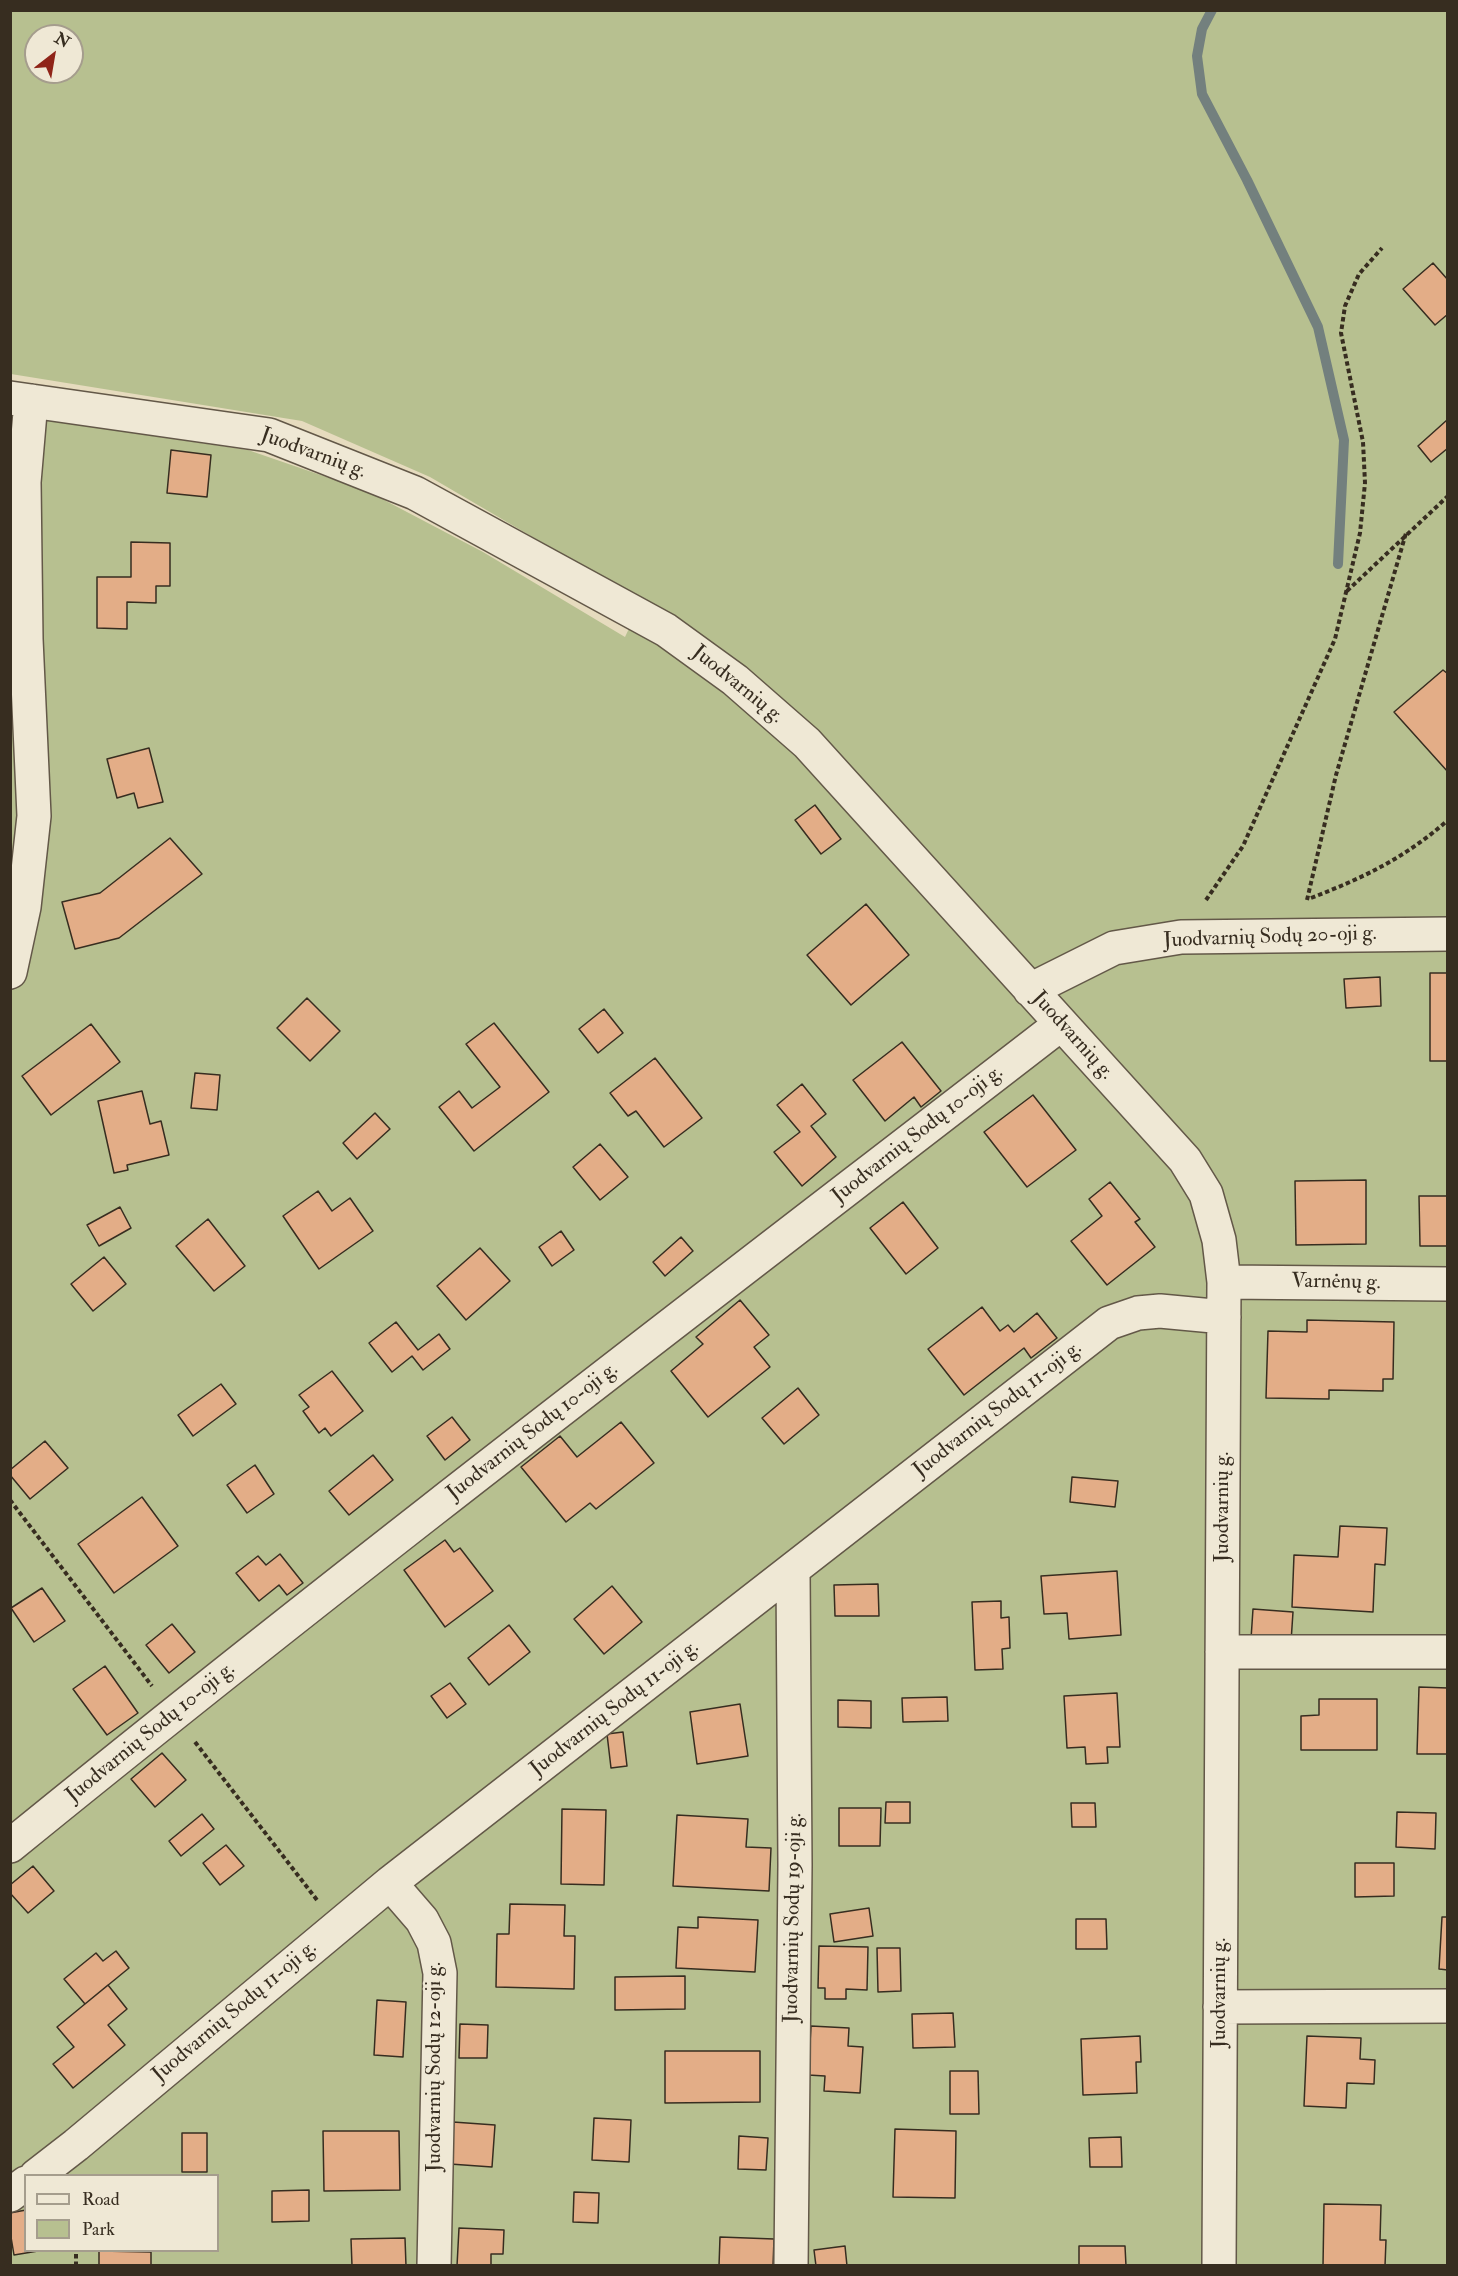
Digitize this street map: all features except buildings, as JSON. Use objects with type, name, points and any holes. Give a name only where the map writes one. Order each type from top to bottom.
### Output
[{"type":"street","points":[[10,972],[24,907],[34,816],[18,645],[24,482],[21,399]]},
{"type":"street","name":"Juodvarnių g.","points":[[21,399],[269,435],[415,493],[666,630],[735,680],[807,743],[1185,1160],[1206,1194],[1219,1240],[1224,1282],[1219,2265]]},
{"type":"street","name":"Juodvarnių Sodų 20-oji g.","points":[[1030,990],[1114,948],[1181,937],[1448,934]]},
{"type":"street","name":"Juodvarnių Sodų 10-oji g.","points":[[10,1846],[183,1706],[434,1509],[1061,1024]]},
{"type":"street","name":"Varnėnų g.","points":[[1224,1282],[1448,1284]]},
{"type":"street","name":"Juodvarnių Sodų 11-oji g.","points":[[37,2174],[76,2145],[390,1883],[1109,1323],[1138,1313],[1160,1311],[1224,1317]]},
{"type":"street","name":"Juodvarnių Sodų 19-oji g.","points":[[791,2265],[795,1865],[793,1570]]},
{"type":"street","points":[[1222,1652],[1448,1652]]},
{"type":"street","name":"Juodvarnių Sodų 12-oji g.","points":[[390,1883],[422,1920],[434,1943],[440,1973],[434,2265]]},
{"type":"street","points":[[1220,2007],[1448,2006]]},
{"type":"street","points":[[10,2195],[24,2184]]},
{"type":"path","points":[[1181,937],[1243,846],[1335,639],[1360,533],[1365,483],[1363,442],[1341,333],[1345,306],[1359,274],[1382,248]]},
{"type":"path","points":[[1346,591],[1406,532],[1448,496]]},
{"type":"path","points":[[1307,900],[1336,775],[1406,532]]},
{"type":"path","points":[[1297,903],[1360,879],[1397,858],[1448,820]]},
{"type":"green space","points":[[11,11],[1447,11],[1447,2265],[11,2266],[11,415],[248,450],[367,491],[483,552],[625,637],[642,601],[430,477],[302,421],[11,374]]},
{"type":"waterway","points":[[1212,10],[1202,29],[1197,56],[1202,94],[1247,180],[1318,327],[1344,440],[1338,564]]}]
